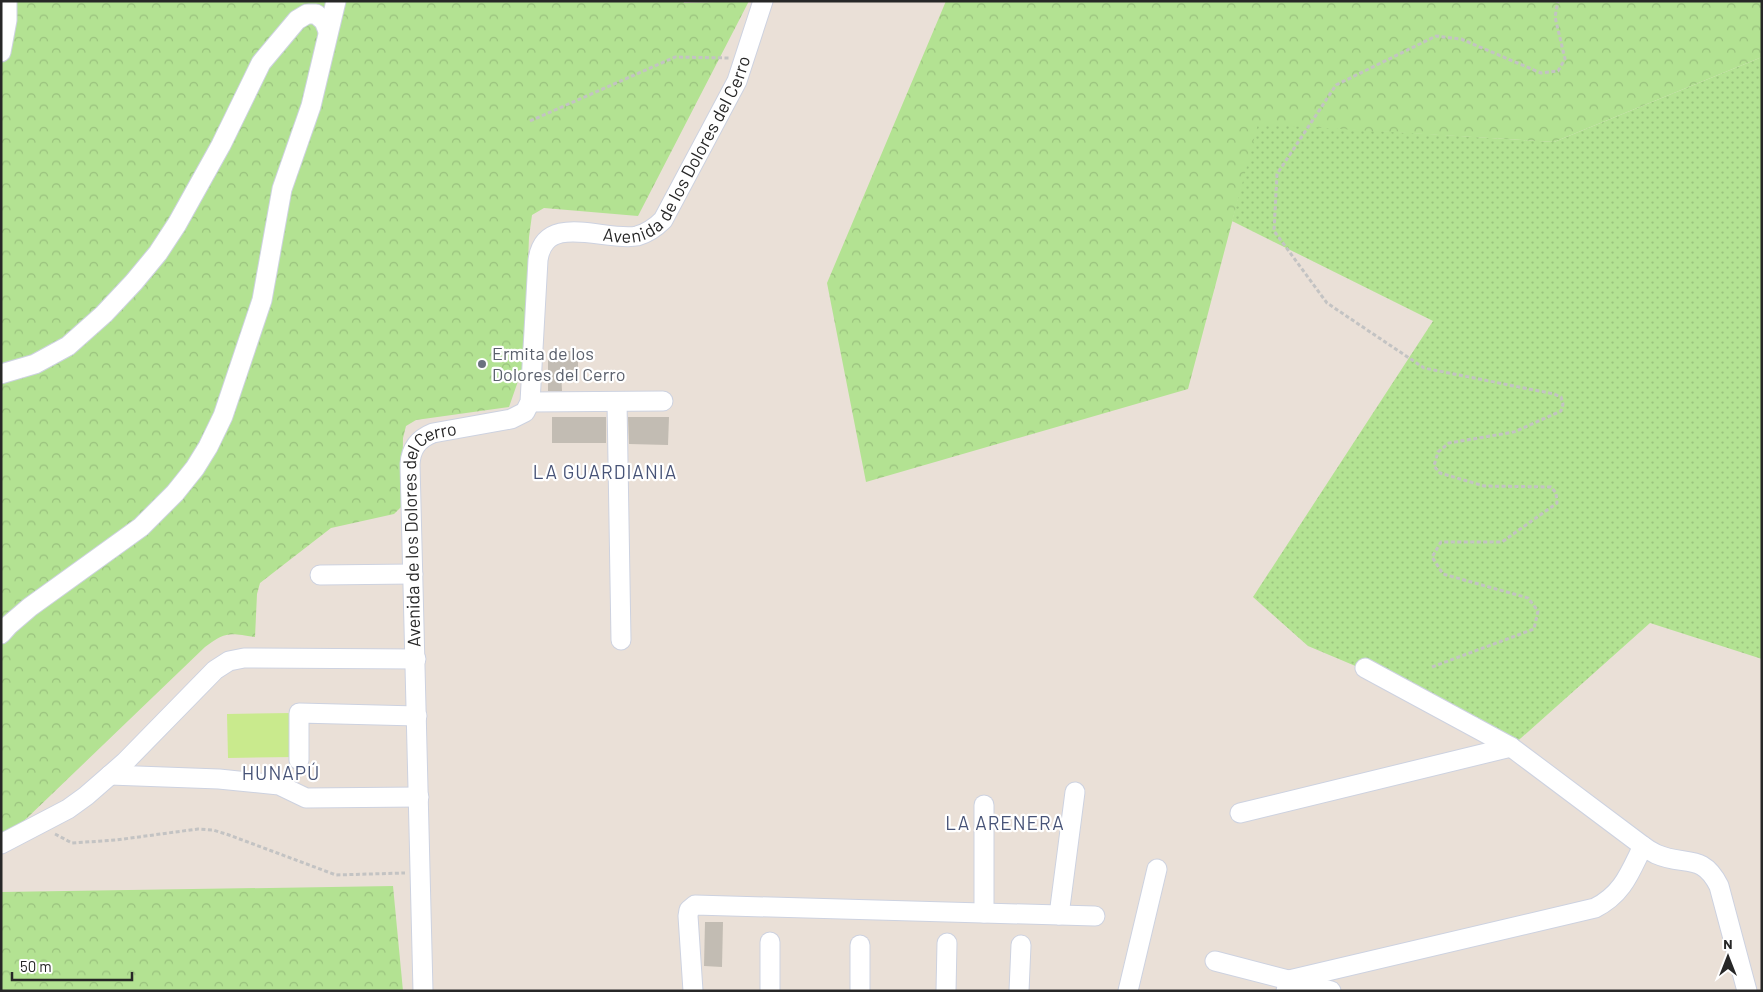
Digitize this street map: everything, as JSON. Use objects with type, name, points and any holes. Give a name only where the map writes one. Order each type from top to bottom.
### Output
[{"type":"street","points":[[1,52],[7,20],[7,1]]},
{"type":"street","points":[[1,634],[30,607],[141,527],[175,492],[195,468],[208,447],[223,416],[262,300],[282,189],[311,106],[336,1]]},
{"type":"street","name":"Avenida de los Dolores del Cerro","points":[[423,991],[410,464],[413,449],[423,437],[432,433],[511,419],[525,412],[530,402],[538,260],[542,246],[552,236],[566,232],[635,236],[644,234],[663,220],[737,81],[763,1]]},
{"type":"street","points":[[1,374],[20,369],[51,356],[68,346],[104,314],[158,254],[178,224],[221,145],[261,63],[297,20],[307,14],[316,14],[324,21],[328,31]]},
{"type":"street","points":[[530,402],[663,401]]},
{"type":"street","points":[[616,402],[621,640]]},
{"type":"street","points":[[320,575],[413,574]]},
{"type":"street","points":[[1,844],[68,809],[86,796],[169,719],[215,670],[229,661],[244,658],[416,659]]},
{"type":"street","points":[[1365,668],[1511,747],[1657,855],[1702,864],[1713,873],[1720,886],[1747,991]]},
{"type":"street","points":[[299,760],[299,713],[417,716]]},
{"type":"street","points":[[1240,813],[1511,747]]},
{"type":"street","points":[[110,775],[219,779],[279,785],[306,798],[419,797]]},
{"type":"street","points":[[1059,915],[1075,792]]},
{"type":"street","points":[[984,805],[984,913]]},
{"type":"street","points":[[1288,985],[1595,908],[1612,898],[1620,890],[1643,846]]},
{"type":"street","points":[[1128,991],[1157,869]]},
{"type":"street","points":[[693,991],[688,916],[689,910],[695,905],[1095,916]]},
{"type":"street","points":[[770,942],[770,991]]},
{"type":"street","points":[[946,991],[947,943]]},
{"type":"street","points":[[1019,991],[1021,945]]},
{"type":"street","points":[[860,946],[860,991]]},
{"type":"street","points":[[1215,961],[1288,985],[1332,991]]},
{"type":"path","points":[[1432,667],[1534,629],[1538,611],[1528,598],[1443,574],[1432,557],[1441,542],[1502,542],[1557,503],[1556,493],[1551,487],[1484,486],[1440,474],[1434,466],[1438,452],[1449,443],[1514,432],[1561,411],[1563,404],[1561,397],[1424,368],[1327,303],[1274,232],[1277,174],[1336,85],[1436,36],[1461,38],[1541,72],[1558,72],[1565,59],[1555,17],[1558,1]]},
{"type":"path","points":[[530,121],[676,57],[744,59]]},
{"type":"path","points":[[39,825],[72,843],[116,840],[198,829],[213,830],[336,875],[420,872]]},
{"type":"green space","points":[[1,1],[683,1],[684,3],[749,1],[638,216],[544,208],[532,215],[529,237],[524,364],[509,407],[416,420],[406,426],[403,438],[402,506],[394,514],[331,528],[260,583],[257,594],[255,637],[228,634],[205,647],[1,843]]},
{"type":"green space","points":[[946,1],[1762,1],[1762,57],[1554,142],[1258,124],[1188,389],[866,482],[827,283]]},
{"type":"green space","points":[[1762,57],[1762,659],[1650,623],[1511,747],[1391,681],[1308,646],[1253,597],[1433,321],[1232,221],[1257,123],[1554,142]]},
{"type":"green space","points":[[293,713],[294,757],[228,758],[227,714]]},
{"type":"green space","points":[[393,886],[403,991],[1,991],[1,892]]},
{"type":"building","points":[[548,351],[578,351],[578,370],[561,370],[562,391],[548,391]]},
{"type":"building","points":[[552,417],[606,417],[606,443],[552,443]]},
{"type":"building","points":[[628,417],[669,417],[668,445],[629,444]]},
{"type":"building","points":[[705,922],[723,922],[722,967],[704,966]]},
{"type":"place","name":"Ermita de los Dolores del Cerro","points":[[482,364]]},
{"type":"district","name":"LA GUARDIANIA","points":[[605,472]]},
{"type":"district","name":"HUNAPÚ","points":[[281,773]]},
{"type":"district","name":"LA ARENERA","points":[[1005,823]]}]
